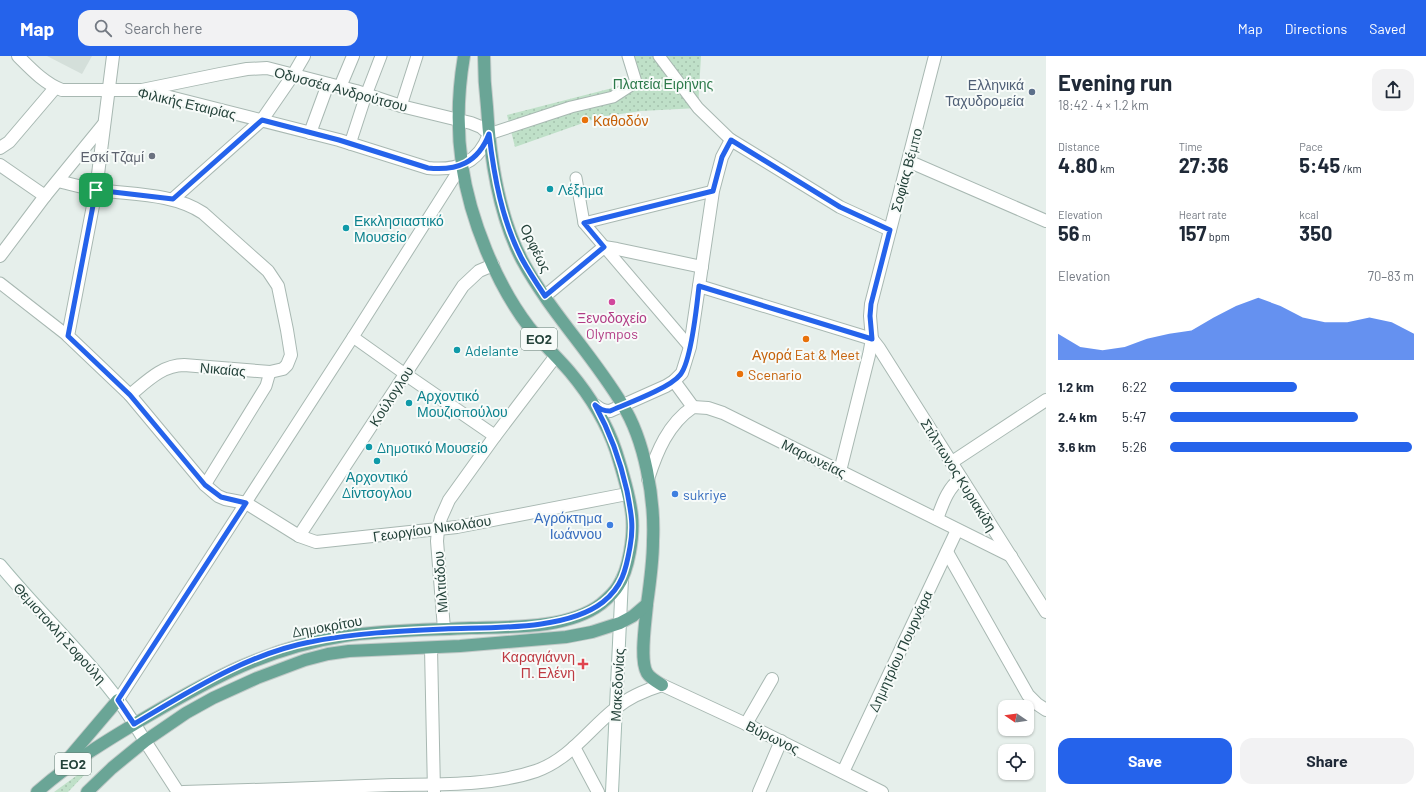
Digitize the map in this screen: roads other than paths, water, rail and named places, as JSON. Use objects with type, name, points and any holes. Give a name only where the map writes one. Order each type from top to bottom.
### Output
[{"type":"main road","name":"ΕΟ2","points":[[464,56],[460,85],[462,165],[474,215],[493,265],[515,307],[539,339],[570,372],[595,405],[607,426],[622,470],[631,506],[633,525],[622,579]]},
{"type":"main road","name":"Ορφέως","points":[[484,56],[484,85],[495,176],[511,235],[521,258],[557,315],[624,405],[639,441],[648,479],[654,539],[647,604],[644,652],[645,668],[650,677],[662,685]]},
{"type":"main road","name":"Δημοκρίτου","points":[[42,788],[82,757],[134,724],[191,690],[261,657],[308,642],[361,634],[516,626],[569,619],[588,612],[603,602],[615,591],[622,579]]},
{"type":"main road","name":"ΕΟ2","points":[[620,623],[633,616],[647,604]]},
{"type":"main road","name":"Δημοκρίτου","points":[[87,792],[112,768],[145,741],[186,713],[213,698],[271,672],[305,660],[328,654],[349,651],[431,648],[566,637],[592,632],[620,623]]},
{"type":"main road","points":[[42,788],[118,700]]},
{"type":"street","name":"Φιλικής Εταιρίας","points":[[18,56],[34,72],[55,88],[67,91],[142,90],[310,133],[428,168],[450,169],[471,160],[479,153],[489,134]]},
{"type":"street","points":[[0,284],[68,336],[96,190],[103,125],[113,56]]},
{"type":"street","points":[[173,199],[262,120],[293,75],[304,56]]},
{"type":"street","points":[[340,87],[353,56]]},
{"type":"street","points":[[350,144],[366,95],[382,56]]},
{"type":"street","points":[[401,106],[417,56]]},
{"type":"street","points":[[489,134],[570,107],[613,97],[636,82],[628,56]]},
{"type":"street","points":[[659,56],[698,108],[731,140],[840,207],[890,230]]},
{"type":"street","name":"Σοφίας Βέμπο","points":[[840,472],[872,339],[870,316],[871,304],[935,56]]},
{"type":"street","name":"Οδυσσέα Ανδρούτσου","points":[[142,90],[220,74],[267,68],[340,87],[401,106],[460,120],[480,127],[489,134]]},
{"type":"street","points":[[310,133],[328,84]]},
{"type":"street","points":[[0,148],[8,142],[55,88]]},
{"type":"street","points":[[0,256],[45,196],[103,125]]},
{"type":"street","points":[[595,405],[604,411],[610,411],[674,381],[682,373],[690,347],[713,191],[722,157],[731,140]]},
{"type":"street","points":[[908,161],[1046,221]]},
{"type":"street","points":[[0,165],[45,196]]},
{"type":"street","points":[[118,700],[353,337],[462,165]]},
{"type":"street","points":[[576,178],[584,223],[690,347]]},
{"type":"street","points":[[58,181],[96,190],[173,199],[203,213],[272,276],[280,292],[291,349],[290,360],[282,368],[270,372],[266,386],[205,485]]},
{"type":"street","points":[[584,223],[713,191]]},
{"type":"street","points":[[545,296],[604,247],[617,248],[702,267]]},
{"type":"street","name":"Κούλογλου","points":[[299,536],[463,286],[479,271],[493,265]]},
{"type":"street","points":[[699,286],[872,339]]},
{"type":"street","name":"Γεωργίου Νικολάου","points":[[68,336],[130,395],[205,485],[221,497],[246,503],[311,542],[438,530],[471,525],[627,494]]},
{"type":"street","points":[[353,337],[495,436]]},
{"type":"street","name":"Στίλπωνος Κυριακίδη","points":[[872,339],[1044,606]]},
{"type":"street","name":"Μιλτιάδου","points":[[444,629],[438,549],[438,530],[442,518],[450,500],[495,436],[556,357]]},
{"type":"street","name":"Νικαίας","points":[[130,395],[163,370],[173,366],[184,365],[270,372]]},
{"type":"street","points":[[648,479],[653,462],[667,434],[675,422],[693,407],[674,381]]},
{"type":"street","points":[[952,462],[1046,400]]},
{"type":"street","name":"Μαρωνείας","points":[[693,407],[708,408],[723,413],[1011,556]]},
{"type":"street","points":[[936,519],[951,486],[961,478]]},
{"type":"street","name":"Δημητρίου Πουρνάρα","points":[[843,772],[957,530]]},
{"type":"street","points":[[947,552],[1028,695],[1046,710]]},
{"type":"street","name":"Θεμιστοκλή Σοφούλη","points":[[0,565],[105,683],[118,700],[178,792]]},
{"type":"street","name":"Μακεδονίας","points":[[612,792],[613,739],[616,708],[622,579]]},
{"type":"street","points":[[431,648],[434,788]]},
{"type":"street","points":[[746,724],[772,679]]},
{"type":"street","points":[[183,792],[434,788],[493,781],[536,771],[560,760],[616,708],[643,692],[662,685]]},
{"type":"street","name":"Βύρωνος","points":[[662,685],[781,741],[882,792]]},
{"type":"street","points":[[759,792],[781,741]]},
{"type":"street","points":[[574,747],[598,792]]},
{"type":"place","name":"Ελληνικά Ταχυδρομεία","points":[[1032,92]]},
{"type":"place","name":"Καθοδόν","points":[[585,120]]},
{"type":"place","name":"Εσκί Τζαμί","points":[[152,156]]},
{"type":"place","name":"Λέξημα","points":[[550,189]]},
{"type":"place","name":"Εκκλησιαστικό Μουσείο","points":[[346,228]]},
{"type":"place","name":"Ξενοδοχείο Olympos","points":[[612,302]]},
{"type":"place","name":"Αγορά Eat & Meet","points":[[806,339]]},
{"type":"place","name":"Adelante","points":[[457,350]]},
{"type":"place","name":"Scenario","points":[[740,374]]},
{"type":"place","name":"Αρχοντικό Μουζιοπούλου","points":[[409,403]]},
{"type":"place","name":"Δημοτικό Μουσείο","points":[[369,447]]},
{"type":"place","name":"Αρχοντικό Δίντσογλου","points":[[377,461]]},
{"type":"place","name":"sukriye","points":[[675,494]]},
{"type":"place","name":"Αγρόκτημα Ιωάννου","points":[[610,525]]},
{"type":"place","name":"Καραγιάννη Π. Ελένη","points":[[583,664]]},
{"type":"park label","name":"Πλατεία Ειρήνης","points":[[663,83]]}]
